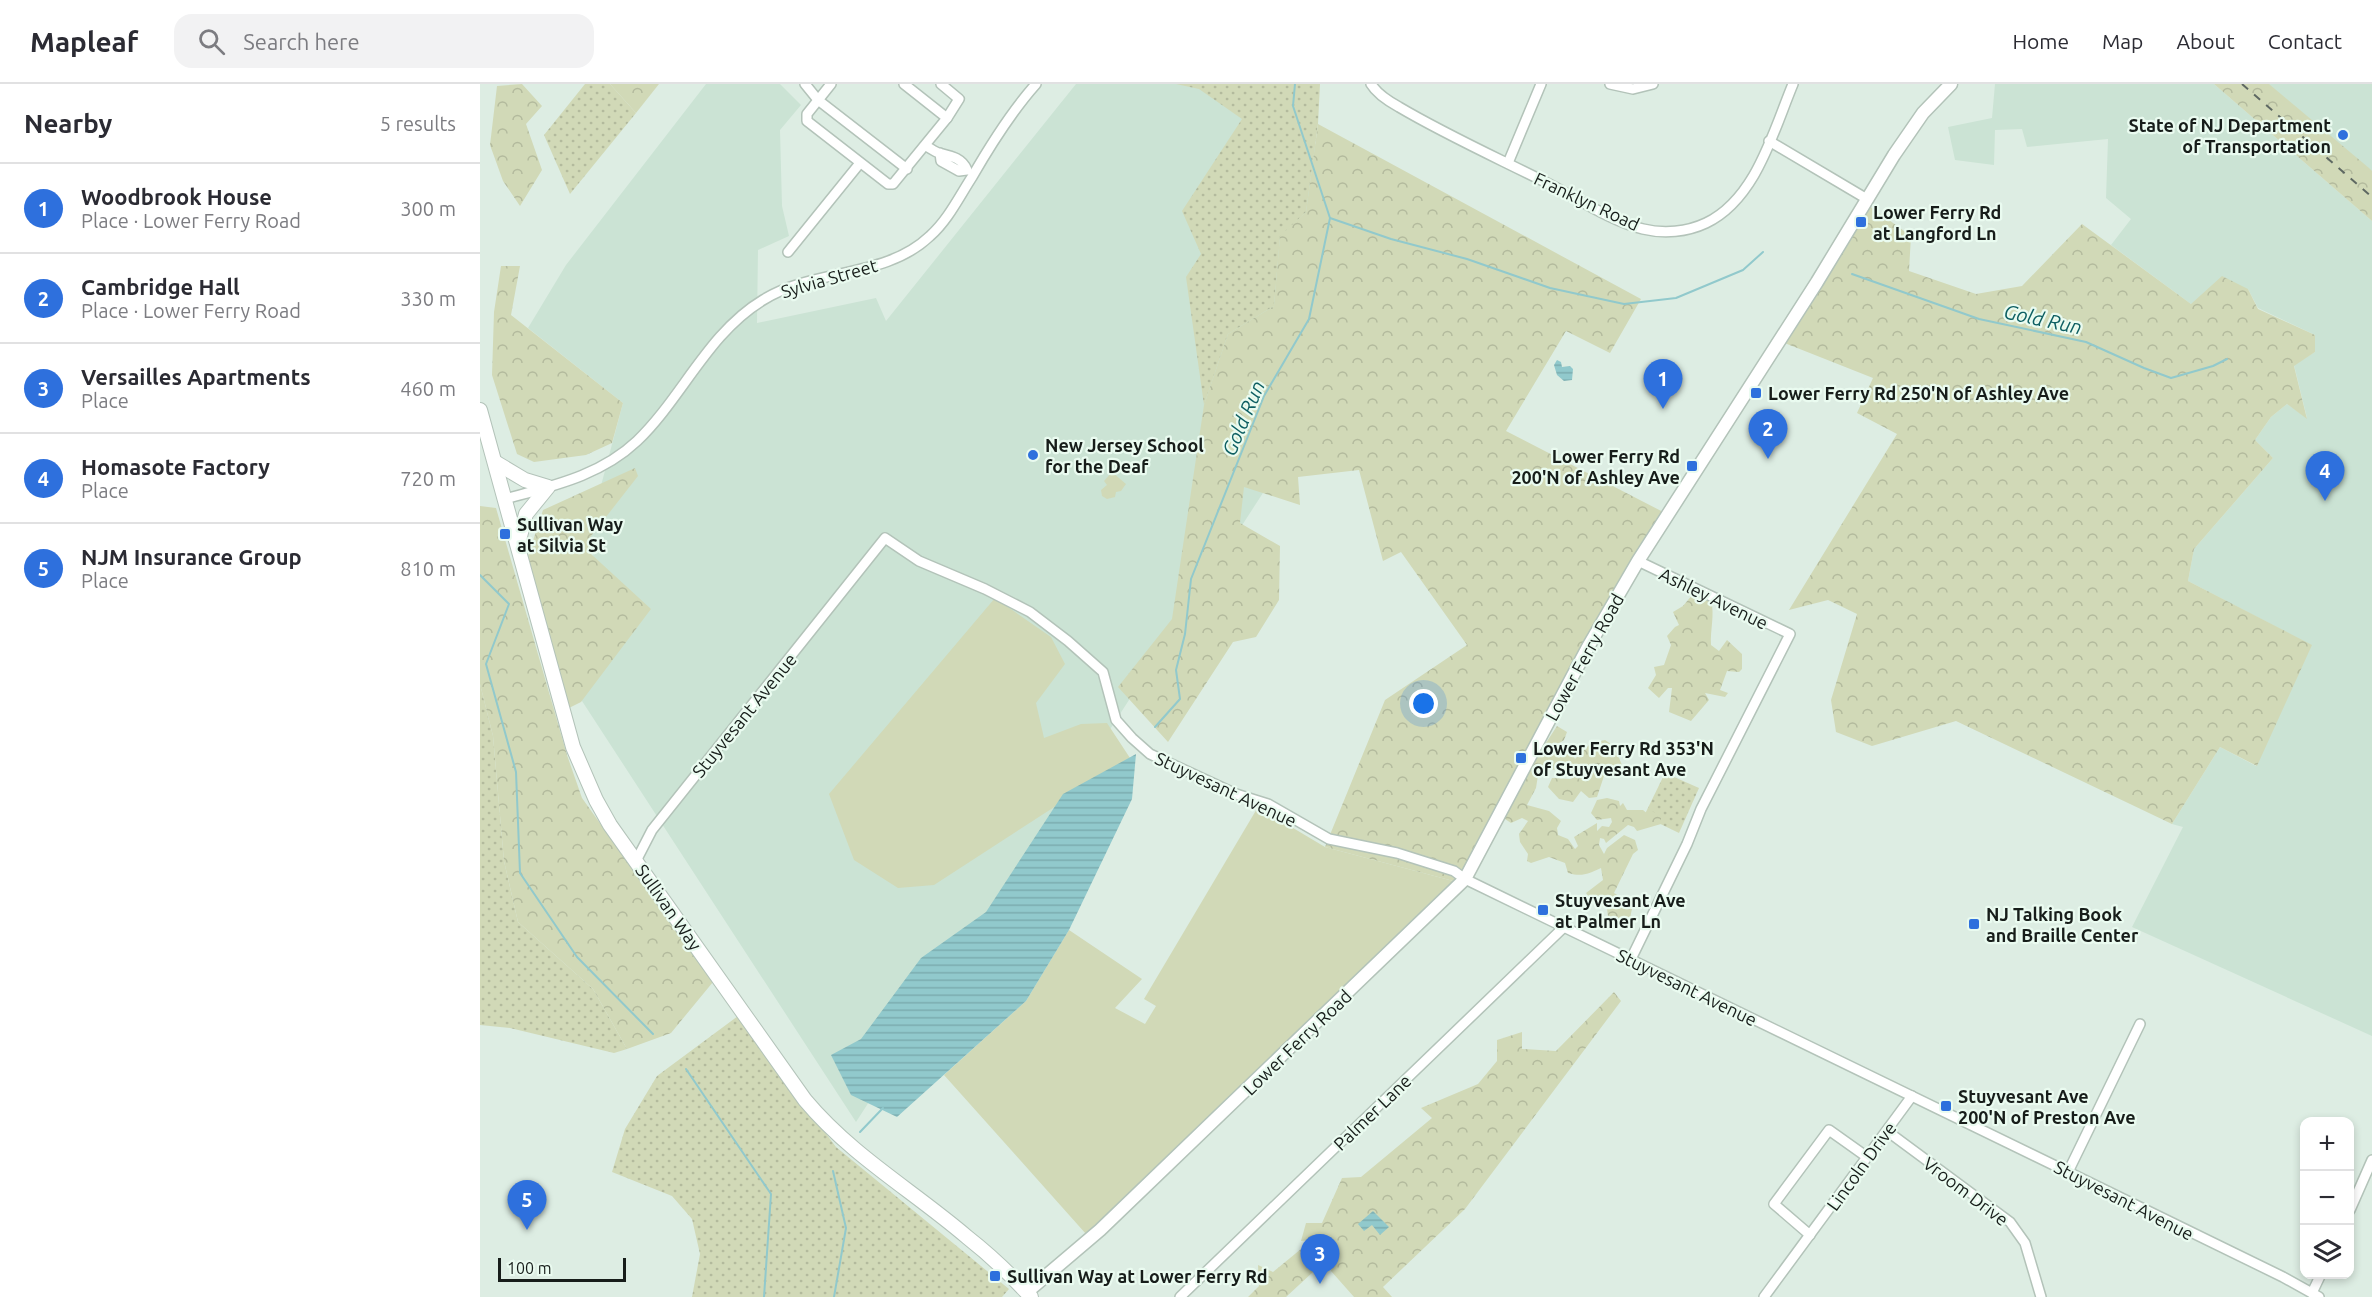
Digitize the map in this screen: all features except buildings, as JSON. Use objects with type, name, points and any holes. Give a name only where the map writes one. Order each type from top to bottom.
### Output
[{"type":"main road","name":"Sullivan Way","points":[[480,410],[573,747],[596,800],[636,861],[822,1120],[861,1156],[966,1236],[1027,1296]]},
{"type":"main road","points":[[495,462],[525,480],[548,487],[526,514],[518,544]]},
{"type":"street","points":[[805,84],[818,100],[907,169]]},
{"type":"street","points":[[831,84],[807,114],[807,122],[888,184],[897,182],[960,99],[941,84]]},
{"type":"street","name":"Sylvia Street","points":[[505,499],[588,474],[621,454],[650,428],[735,321],[764,298],[799,283],[890,261],[916,248],[939,228],[970,172],[1036,84]]},
{"type":"street","name":"Franklyn Road","points":[[1371,84],[1380,95],[1398,107],[1629,225],[1659,231],[1675,231],[1703,224],[1717,217],[1738,199],[1753,178],[1793,84]]},
{"type":"street","points":[[1508,163],[1540,84]]},
{"type":"street","points":[[1610,84],[1633,89],[1653,84]]},
{"type":"street","name":"Lower Ferry Road","points":[[1027,1296],[1100,1230],[1465,879],[1588,647],[1638,561],[1811,291],[1908,132],[1951,84]]},
{"type":"street","points":[[910,86],[947,118]]},
{"type":"street","points":[[1769,141],[1867,198]]},
{"type":"street","points":[[926,146],[939,153],[941,161],[959,171],[970,172]]},
{"type":"street","points":[[788,252],[860,163]]},
{"type":"street","name":"Stuyvesant Avenue","points":[[636,861],[652,830],[885,538],[919,561],[985,589],[1029,612],[1068,641],[1103,672],[1116,720],[1150,754],[1236,794],[1268,804],[1329,839],[1397,853],[1454,871],[1465,879],[2068,1172],[2315,1295]]},
{"type":"street","name":"Ashley Avenue","points":[[1631,959],[1687,844],[1701,809],[1790,634],[1638,561]]},
{"type":"street","name":"Palmer Lane","points":[[1180,1297],[1564,927]]},
{"type":"street","points":[[2068,1172],[2140,1024]]},
{"type":"street","name":"Lincoln Drive","points":[[1764,1297],[1912,1096]]},
{"type":"street","points":[[1810,1235],[1774,1204],[1829,1130],[1867,1157]]},
{"type":"street","name":"Vroom Drive","points":[[1887,1131],[2010,1222],[2025,1243],[2041,1297]]},
{"type":"street","points":[[2354,1199],[2372,1160]]},
{"type":"street","points":[[2315,1295],[2319,1279]]},
{"type":"shaded area","name":"New Jersey School for the Deaf","points":[[706,84],[780,84],[801,105],[780,130],[782,206],[789,236],[758,250],[757,323],[876,298],[886,321],[1076,84],[1197,84],[1446,210],[856,1122],[582,701],[596,561],[586,542],[623,403],[528,328],[566,265]]},
{"type":"shaded area","points":[[1995,84],[2214,84],[2372,221],[2372,1036],[2132,927],[2183,827],[2172,824],[2220,747],[2256,766],[2311,645],[2188,581],[2194,549],[2273,458],[2255,440],[2271,417],[2287,404],[2307,418],[2294,365],[2315,352],[2315,335],[2258,308],[2248,289],[2191,304],[2111,245],[2131,219],[2106,198],[2108,139],[2027,147],[2022,129],[1995,130],[1994,165],[1955,160],[1948,127],[1992,118]]},
{"type":"shaded area","name":"State of NJ Department of Transportation","points":[[2254,84],[2372,84],[2372,185]]},
{"type":"green space","points":[[522,84],[542,106],[526,124],[542,170],[520,206],[503,181],[490,145],[497,86]]},
{"type":"green space","points":[[585,84],[610,84],[636,113],[570,194],[544,135]]},
{"type":"green space","points":[[610,84],[659,84],[636,113]]},
{"type":"green space","points":[[1176,84],[1320,84],[1318,124],[1306,212],[1280,237],[1274,306],[1228,334],[1204,405],[1186,277],[1201,254],[1182,211],[1242,119],[1199,89]]},
{"type":"green space","points":[[2214,84],[2269,84],[2369,168],[2372,171],[2372,221]]},
{"type":"green space","points":[[1318,124],[1641,299],[1610,353],[1566,331],[1506,431],[1669,515],[1457,882],[1325,847],[1385,700],[1467,645],[1401,552],[1383,561],[1359,470],[1298,477],[1300,505],[1244,487],[1240,523],[1280,546],[1279,600],[1256,637],[1233,642],[1168,742],[1118,687],[1172,619],[1204,405],[1228,334],[1274,306],[1280,236],[1306,212]]},
{"type":"green space","points":[[1864,202],[1911,236],[1909,271],[1976,294],[2022,286],[2082,224],[2191,304],[2222,276],[2248,289],[2258,309],[2315,335],[2315,352],[2294,366],[2307,419],[2287,404],[2271,417],[2255,440],[2273,458],[2194,549],[2188,581],[2312,645],[2257,766],[2220,747],[2172,824],[1956,721],[1872,746],[1836,732],[1831,700],[1857,614],[1828,600],[1789,610],[1897,434],[1857,413],[1873,378],[1782,342]]},
{"type":"green space","points":[[501,266],[520,266],[511,315],[623,403],[612,443],[586,455],[534,462],[517,454],[492,375],[494,312]]},
{"type":"green space","points":[[635,468],[638,476],[588,540],[590,553],[651,609],[581,702],[567,709],[528,556],[543,510]]},
{"type":"green space","points":[[1112,472],[1126,484],[1121,491],[1116,492],[1115,497],[1107,499],[1102,496],[1101,490],[1107,485],[1104,481]]},
{"type":"green space","points":[[480,506],[496,508],[567,755],[582,798],[713,982],[671,1033],[627,1049],[593,989],[518,922],[504,861],[493,736],[480,684]]},
{"type":"green space","points":[[1693,594],[1711,600],[1713,611],[1711,645],[1719,651],[1727,640],[1742,654],[1742,669],[1739,672],[1727,671],[1720,690],[1728,693],[1725,697],[1705,693],[1709,700],[1691,721],[1669,712],[1672,688],[1668,688],[1659,698],[1648,688],[1656,675],[1654,667],[1664,665],[1671,645],[1667,636],[1679,625],[1673,612],[1683,606]]},
{"type":"green space","points":[[995,598],[1051,637],[1065,664],[1036,703],[1044,738],[1081,724],[1107,723],[1130,758],[934,885],[898,888],[854,860],[829,794]]},
{"type":"green space","points":[[480,684],[493,736],[504,861],[518,922],[593,989],[627,1049],[614,1053],[510,1028],[480,1025]]},
{"type":"green space","points":[[1557,726],[1567,732],[1564,740],[1554,747],[1555,754],[1559,758],[1566,750],[1572,753],[1575,759],[1590,744],[1605,740],[1614,746],[1622,765],[1616,770],[1606,770],[1597,797],[1589,798],[1581,791],[1573,802],[1559,799],[1548,787],[1552,778],[1570,779],[1574,777],[1563,768],[1539,769],[1536,788],[1527,805],[1549,811],[1561,821],[1557,828],[1558,835],[1568,839],[1575,849],[1578,846],[1574,837],[1597,823],[1597,831],[1602,826],[1609,827],[1612,822],[1611,818],[1597,820],[1591,813],[1597,800],[1607,798],[1619,801],[1620,806],[1623,803],[1627,810],[1643,810],[1649,815],[1651,811],[1661,815],[1661,824],[1637,831],[1628,825],[1606,843],[1600,838],[1599,845],[1604,854],[1607,848],[1624,835],[1635,840],[1638,850],[1633,854],[1614,893],[1633,904],[1629,923],[1615,923],[1613,928],[1606,927],[1604,920],[1608,917],[1607,908],[1593,903],[1586,893],[1603,880],[1601,868],[1577,875],[1568,873],[1565,863],[1549,857],[1531,863],[1527,861],[1528,854],[1520,842],[1519,834],[1528,821],[1522,818],[1511,823],[1499,815]]},
{"type":"green space","points":[[1665,773],[1699,788],[1679,833],[1644,816]]},
{"type":"green space","points":[[1258,807],[1325,847],[1457,882],[1370,974],[1086,1234],[944,1075],[1026,1001],[1069,930],[1142,979],[1115,1008],[1145,1024],[1156,1006],[1144,999]]},
{"type":"green space","points":[[1614,992],[1621,1001],[1465,1209],[1383,1287],[1392,1297],[1354,1297],[1331,1271],[1332,1266],[1326,1260],[1286,1297],[1248,1297],[1259,1286],[1258,1265],[1273,1272],[1312,1240],[1301,1241],[1306,1223],[1322,1223],[1342,1178],[1361,1177],[1432,1118],[1421,1108],[1478,1084],[1497,1061],[1497,1040],[1522,1032],[1522,1049],[1556,1051]]},
{"type":"green space","points":[[738,1016],[836,1147],[1009,1289],[1002,1297],[692,1297],[700,1254],[692,1219],[672,1196],[612,1172],[625,1129],[657,1076]]},
{"type":"water","points":[[1557,360],[1561,362],[1562,367],[1570,366],[1573,369],[1572,380],[1564,381],[1557,375],[1554,365]]},
{"type":"water","points":[[1136,754],[1132,799],[1069,930],[1026,1001],[897,1117],[851,1095],[831,1055],[861,1039],[921,958],[986,912],[1063,794]]},
{"type":"water","points":[[1373,1211],[1389,1227],[1380,1235],[1372,1225],[1364,1231],[1358,1224]]},
{"type":"waterway","name":"Gold Run","points":[[1155,727],[1180,699],[1176,670],[1185,634],[1191,579],[1264,396],[1309,319],[1330,218],[1293,106],[1295,84]]},
{"type":"waterway","name":"Gold Run","points":[[1330,218],[1391,239],[1467,259],[1550,288],[1624,304],[1676,298],[1743,270],[1763,252]]},
{"type":"waterway","name":"Gold Run","points":[[1852,274],[1979,319],[2086,342],[2171,378],[2213,366],[2227,359]]},
{"type":"waterway","points":[[480,575],[509,604],[486,664],[516,772],[520,873],[577,957],[653,1034]]},
{"type":"waterway","points":[[686,1069],[771,1194],[764,1297]]},
{"type":"waterway","points":[[860,1132],[883,1108]]},
{"type":"waterway","points":[[833,1171],[846,1228],[834,1297]]},
{"type":"railway","points":[[2242,84],[2372,197]]},
{"type":"place","name":"State of NJ Department of Transportation","points":[[2343,135]]},
{"type":"place","name":"Lower Ferry Rd at Langford Ln","points":[[1861,222]]},
{"type":"place","name":"Lower Ferry Rd 250'N of Ashley Ave","points":[[1756,393]]},
{"type":"place","name":"Woodbrook House","points":[[1663,409]]},
{"type":"place","name":"New Jersey School for the Deaf","points":[[1033,455]]},
{"type":"place","name":"Cambridge Hall","points":[[1768,459]]},
{"type":"place","name":"Lower Ferry Rd 200'N of Ashley Ave","points":[[1692,466]]},
{"type":"place","name":"Homasote Factory","points":[[2325,501]]},
{"type":"place","name":"Sullivan Way at Silvia St","points":[[505,534]]},
{"type":"place","name":"Lower Ferry Rd 353'N of Stuyvesant Ave","points":[[1521,758]]},
{"type":"place","name":"Stuyvesant Ave at Palmer Ln","points":[[1543,910]]},
{"type":"place","name":"NJ Talking Book and Braille Center","points":[[1974,924]]},
{"type":"place","name":"Stuyvesant Ave 200'N of Preston Ave","points":[[1946,1106]]},
{"type":"place","name":"NJM Insurance Group","points":[[527,1230]]},
{"type":"place","name":"Sullivan Way at Lower Ferry Rd","points":[[995,1276]]},
{"type":"place","name":"Versailles Apartments","points":[[1320,1284]]}]
